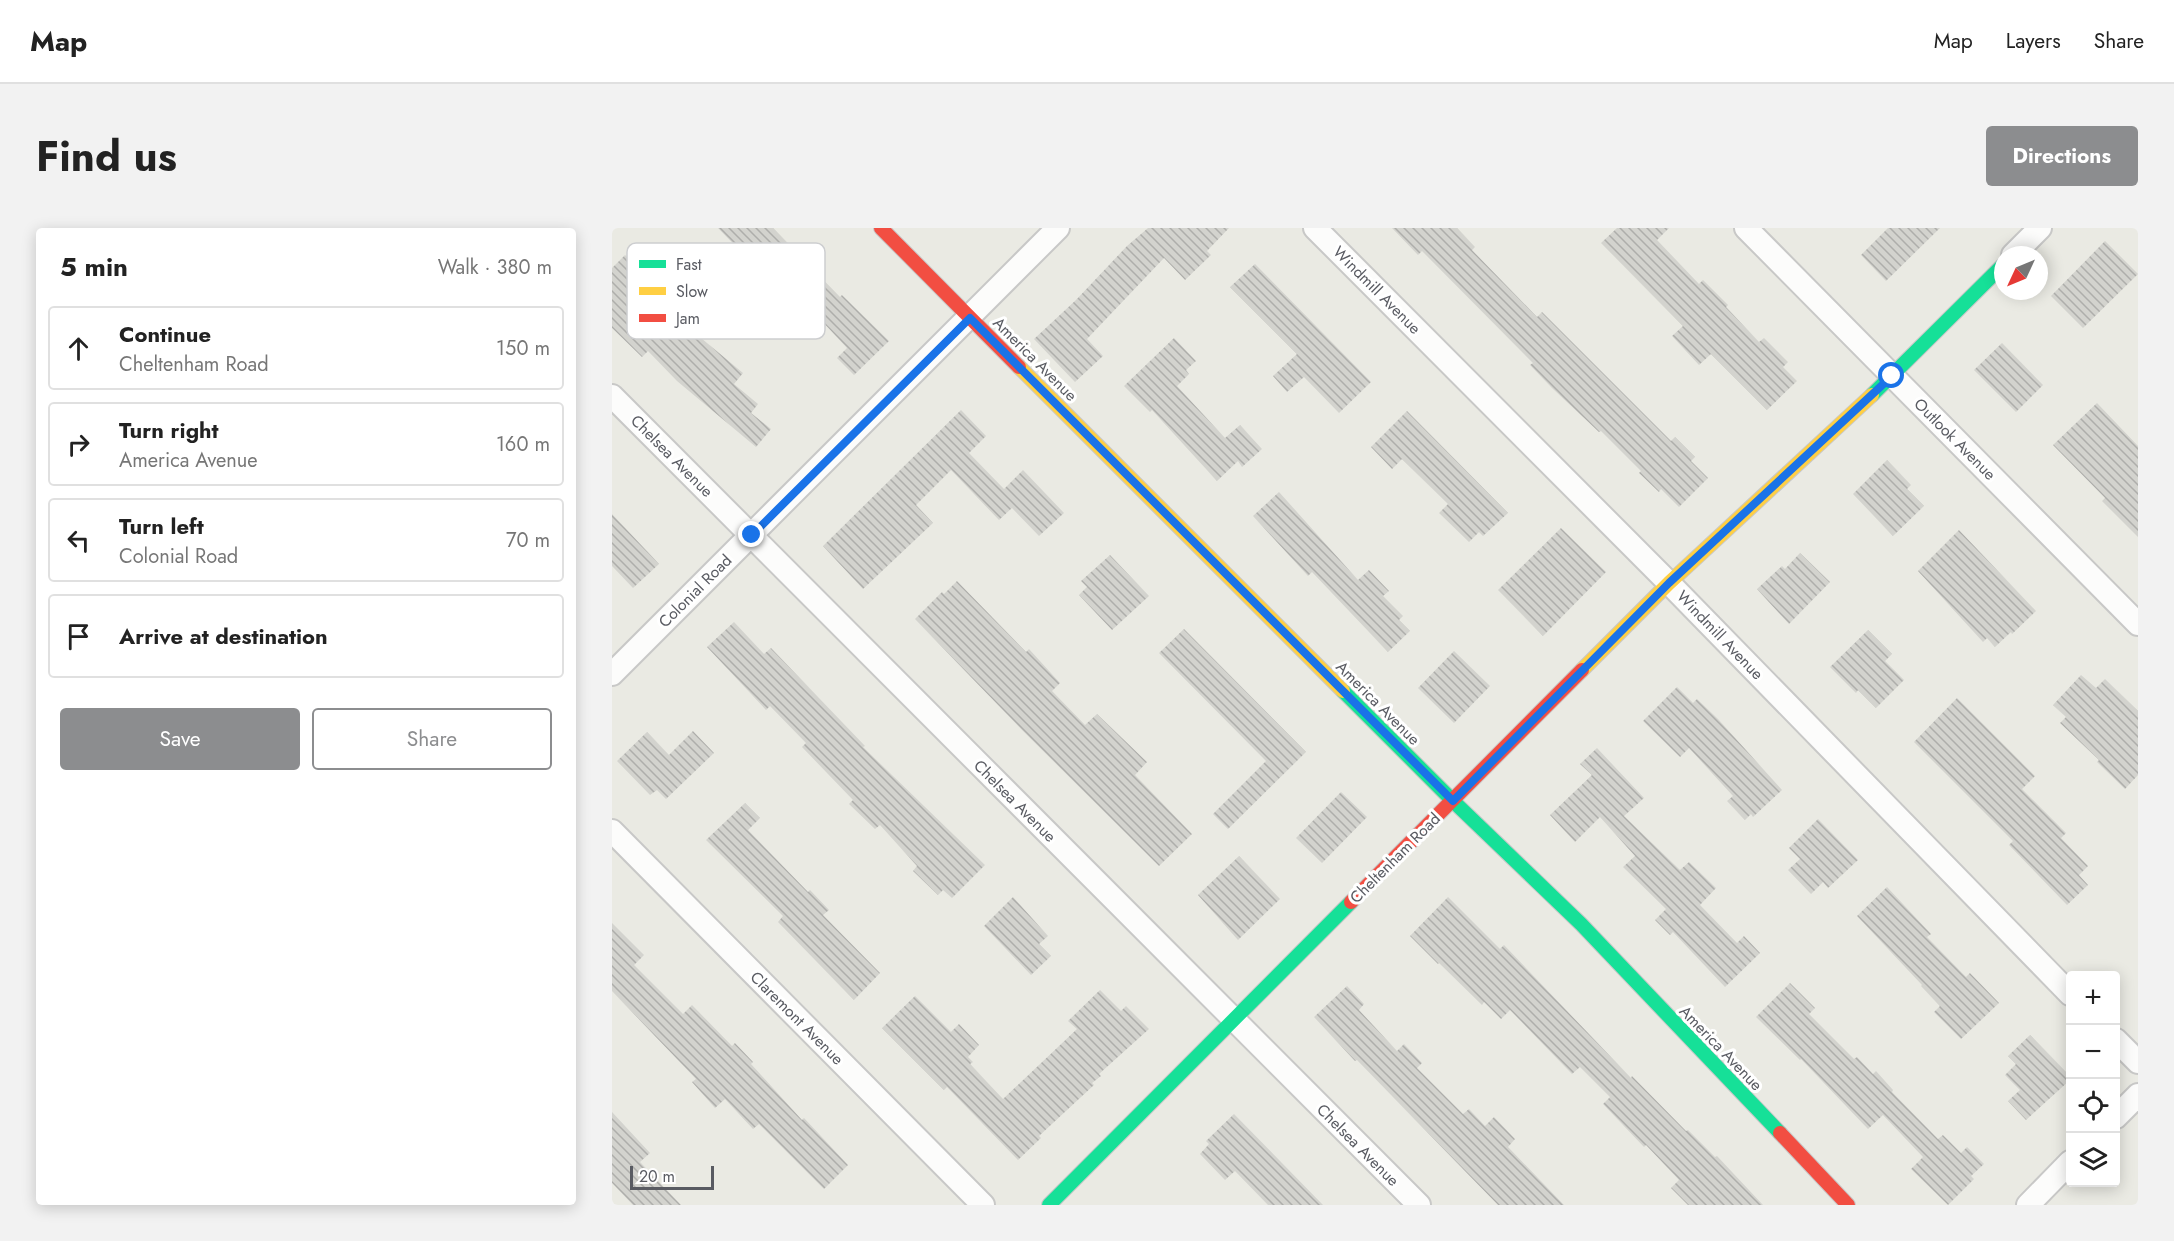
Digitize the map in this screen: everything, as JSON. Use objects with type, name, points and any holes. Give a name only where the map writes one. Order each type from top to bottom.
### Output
[{"type":"street","name":"America Avenue","points":[[880,228],[1453,801],[1581,924],[1848,1205]]},
{"type":"street","name":"Colonial Road","points":[[612,674],[1058,228]]},
{"type":"street","name":"Windmill Avenue","points":[[1315,228],[1669,583],[2066,990]]},
{"type":"street","name":"Outlook Avenue","points":[[1746,228],[2138,624]]},
{"type":"street","points":[[2022,246],[2040,228]]},
{"type":"street","name":"Cheltenham Road","points":[[1049,1205],[1669,583],[1892,376],[1994,274]]},
{"type":"street","name":"Chelsea Avenue","points":[[612,396],[1419,1205]]},
{"type":"street","name":"Claremont Avenue","points":[[612,831],[983,1205]]},
{"type":"street","points":[[2120,1045],[2138,1062]]},
{"type":"street","points":[[2120,1112],[2138,1095]]},
{"type":"street","points":[[2028,1205],[2066,1166]]},
{"type":"building","points":[[718,228],[773,228],[788,243],[733,243]]},
{"type":"building","points":[[1148,228],[1229,228],[1207,251],[1211,255],[1185,280],[1164,258],[1087,339],[1103,356],[1075,382],[1034,339]]},
{"type":"building","points":[[1392,228],[1457,228],[1475,247],[1472,250],[1537,317],[1542,312],[1671,441],[1675,437],[1695,457],[1691,461],[1708,478],[1679,507],[1661,489],[1659,492],[1601,431],[1599,432],[1552,388],[1530,365],[1533,363],[1422,251],[1418,255]]},
{"type":"building","points":[[1617,228],[1669,228],[1657,240],[1699,284],[1703,280],[1728,305],[1726,307],[1759,342],[1764,338],[1788,362],[1783,367],[1797,381],[1767,410],[1711,354],[1699,365],[1672,336],[1683,326],[1601,243]]},
{"type":"building","points":[[1888,228],[1940,228],[1886,281],[1861,255]]},
{"type":"building","points":[[2105,241],[2138,274],[2083,328],[2051,296]]},
{"type":"building","points":[[625,255],[627,257],[627,339],[702,339],[743,373],[734,384],[758,404],[751,413],[771,429],[756,447],[677,381],[648,351],[642,357],[612,328],[612,268]]},
{"type":"building","points":[[1255,264],[1371,382],[1339,413],[1304,377],[1287,392],[1273,376],[1297,354],[1230,287]]},
{"type":"building","points":[[825,282],[889,341],[854,375],[837,358],[847,348],[825,324]]},
{"type":"building","points":[[1174,338],[1196,361],[1186,370],[1189,374],[1177,386],[1225,438],[1240,425],[1262,449],[1242,467],[1238,461],[1217,481],[1152,410],[1150,412],[1124,386]]},
{"type":"building","points":[[2002,343],[2043,385],[2016,412],[1974,370]]},
{"type":"building","points":[[2097,403],[2138,446],[2138,537],[2102,501],[2105,498],[2053,445]]},
{"type":"building","points":[[961,410],[986,436],[969,453],[1004,489],[1023,470],[1064,513],[1039,536],[1012,508],[999,520],[951,470],[916,505],[933,523],[863,589],[823,546]]},
{"type":"building","points":[[1407,411],[1508,513],[1483,536],[1479,532],[1469,542],[1439,513],[1448,504],[1402,459],[1392,469],[1371,447]]},
{"type":"building","points":[[1887,460],[1911,485],[1907,489],[1924,506],[1893,536],[1853,494]]},
{"type":"building","points":[[1279,492],[1358,580],[1369,570],[1389,591],[1383,596],[1403,616],[1399,620],[1410,631],[1388,652],[1312,572],[1308,576],[1253,516]]},
{"type":"building","points":[[612,514],[659,564],[633,588],[612,566]]},
{"type":"building","points":[[1561,528],[1606,572],[1543,636],[1498,590]]},
{"type":"building","points":[[1959,530],[2036,611],[1995,647],[1987,638],[1983,642],[1918,571]]},
{"type":"building","points":[[1800,553],[1830,582],[1789,624],[1757,589],[1782,566],[1785,569]]},
{"type":"building","points":[[1110,555],[1149,596],[1112,630],[1079,595],[1087,587],[1081,581]]},
{"type":"building","points":[[957,581],[1026,652],[1029,649],[1060,683],[1052,691],[1085,725],[1097,714],[1147,762],[1135,775],[1192,834],[1159,866],[1023,731],[915,619],[942,592],[944,594]]},
{"type":"building","points":[[734,622],[764,654],[771,648],[865,746],[863,747],[985,865],[952,898],[943,890],[938,895],[913,871],[917,866],[880,825],[875,829],[849,804],[853,800],[802,747],[806,743],[770,706],[766,710],[707,647]]},
{"type":"building","points":[[1184,629],[1306,752],[1228,829],[1213,814],[1266,761],[1159,653]]},
{"type":"building","points":[[1868,630],[1892,654],[1885,661],[1904,680],[1876,708],[1858,690],[1856,693],[1830,667]]},
{"type":"building","points":[[1454,651],[1490,686],[1454,723],[1418,688]]},
{"type":"building","points":[[2081,675],[2096,688],[2105,679],[2138,711],[2138,775],[2125,789],[2097,762],[2099,760],[2060,723],[2066,717],[2053,705]]},
{"type":"building","points":[[1677,687],[1693,703],[1697,699],[1718,719],[1782,790],[1753,817],[1751,814],[1745,820],[1727,801],[1733,796],[1689,748],[1680,757],[1643,721]]},
{"type":"building","points":[[1957,698],[2035,776],[2022,789],[2066,833],[2061,838],[2088,866],[2079,875],[2088,885],[2067,905],[2009,845],[2013,841],[1914,742]]},
{"type":"building","points":[[693,731],[714,753],[666,799],[657,790],[650,795],[617,761],[647,732],[669,755]]},
{"type":"building","points":[[1597,748],[1644,798],[1624,816],[1680,870],[1689,862],[1716,888],[1700,905],[1737,943],[1744,936],[1760,953],[1725,987],[1673,932],[1670,935],[1655,920],[1666,909],[1623,867],[1635,856],[1600,817],[1575,842],[1550,815],[1592,775],[1580,764]]},
{"type":"building","points":[[1341,792],[1367,817],[1322,863],[1296,838]]},
{"type":"building","points":[[745,803],[760,818],[748,830],[808,892],[810,890],[829,910],[823,915],[880,973],[854,1000],[778,922],[783,916],[706,840]]},
{"type":"building","points":[[1818,819],[1858,860],[1828,888],[1823,882],[1811,894],[1788,870],[1800,859],[1789,848]]},
{"type":"building","points":[[1239,856],[1280,899],[1238,940],[1198,895]]},
{"type":"building","points":[[1887,887],[1931,934],[1927,937],[1966,977],[1970,973],[1999,1003],[1961,1039],[1934,1012],[1940,1006],[1857,916]]},
{"type":"building","points":[[1013,897],[1048,936],[1039,944],[1051,956],[1031,975],[984,926]]},
{"type":"building","points":[[1448,897],[1500,949],[1504,945],[1631,1078],[1632,1076],[1686,1131],[1688,1130],[1715,1157],[1717,1156],[1763,1205],[1688,1205],[1671,1188],[1679,1180],[1603,1104],[1610,1097],[1580,1067],[1572,1074],[1510,1010],[1501,1019],[1484,1002],[1482,1005],[1438,964],[1410,936]]},
{"type":"building","points":[[612,923],[644,955],[634,965],[683,1014],[692,1005],[732,1046],[735,1043],[802,1120],[804,1118],[848,1165],[824,1189],[759,1124],[753,1129],[725,1099],[715,1108],[692,1082],[696,1079],[612,991]]},
{"type":"building","points":[[1790,983],[1815,1008],[1809,1014],[1854,1059],[1857,1057],[1873,1074],[1876,1071],[1893,1090],[1892,1092],[1938,1139],[1943,1135],[1961,1153],[1967,1147],[1984,1164],[1971,1176],[1974,1179],[1948,1205],[1911,1169],[1923,1157],[1883,1115],[1868,1129],[1801,1059],[1756,1017]]},
{"type":"building","points":[[1347,986],[1364,1004],[1359,1010],[1397,1051],[1404,1044],[1422,1063],[1417,1068],[1463,1114],[1469,1109],[1485,1126],[1494,1117],[1515,1139],[1508,1147],[1564,1205],[1498,1205],[1357,1060],[1355,1061],[1314,1017]]},
{"type":"building","points":[[1100,990],[1121,1011],[1126,1006],[1149,1029],[1099,1074],[1101,1076],[1092,1083],[1094,1085],[1039,1136],[1041,1138],[1018,1160],[947,1087],[944,1090],[882,1028],[915,996],[951,1032],[959,1024],[979,1045],[968,1057],[973,1062],[970,1064],[1003,1099],[1077,1029],[1068,1021]]},
{"type":"building","points":[[2030,1035],[2066,1072],[2066,1084],[2026,1120],[2008,1101],[2020,1090],[2005,1075],[2016,1064],[2008,1056]]},
{"type":"building","points":[[612,1112],[650,1153],[640,1162],[681,1205],[633,1205],[612,1183]]},
{"type":"building","points":[[1234,1114],[1323,1205],[1268,1205],[1235,1171],[1225,1180],[1200,1154],[1209,1144],[1206,1141]]},
{"type":"traffic: fast","points":[[1872,395],[1994,274]]},
{"type":"traffic: fast","points":[[1343,691],[1581,924],[1780,1133]]},
{"type":"traffic: fast","points":[[1049,1205],[1351,902]]},
{"type":"traffic: slow","points":[[1019,367],[1343,691]]},
{"type":"traffic: slow","points":[[1582,670],[1669,583],[1872,395]]},
{"type":"traffic: jam","points":[[881,228],[1019,367]]},
{"type":"traffic: jam","points":[[1351,902],[1582,670]]},
{"type":"traffic: jam","points":[[1780,1133],[1848,1205]]},
{"type":"route","points":[[752,535],[970,318],[1453,801],[1669,583],[1892,376]]}]
